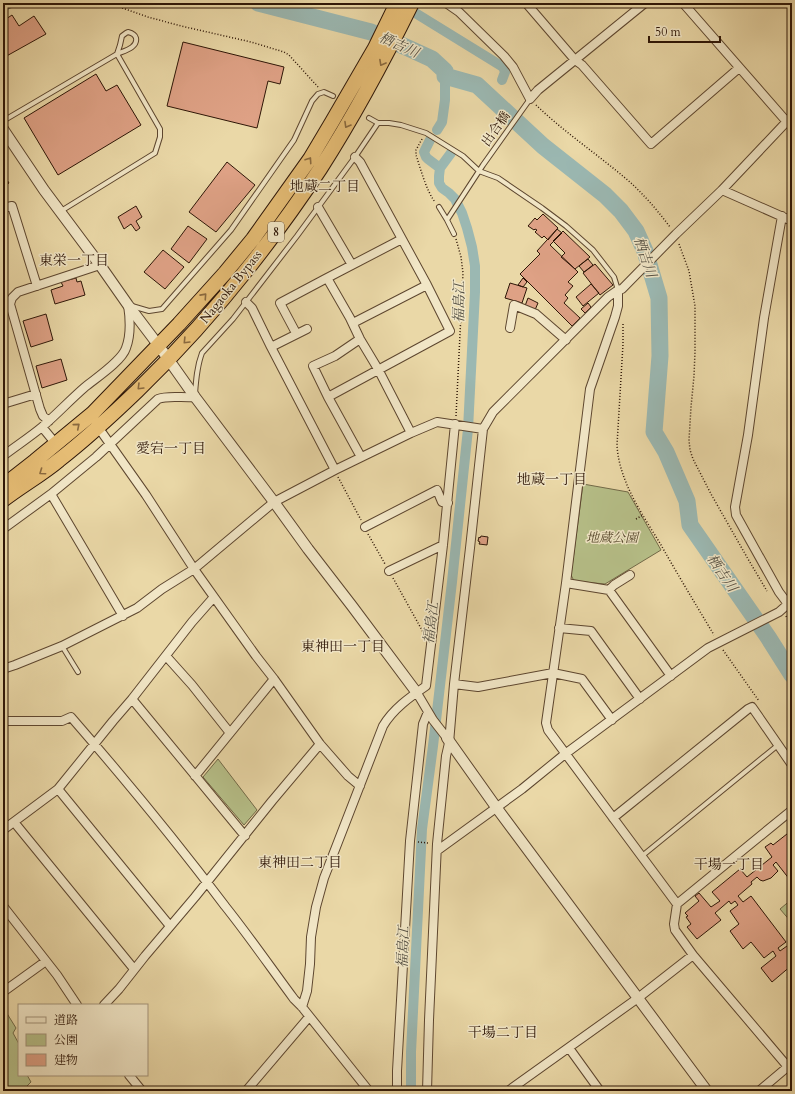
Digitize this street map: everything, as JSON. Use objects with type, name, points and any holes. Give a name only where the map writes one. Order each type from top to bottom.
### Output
[{"type":"highway","name":"Nagaoka Bypass","points":[[3,500],[58,461],[137,391],[194,333],[248,268],[320,169],[360,87],[375,48],[396,3]]},
{"type":"highway","name":"Nagaoka Bypass","points":[[3,486],[92,414],[159,346],[225,273],[253,239],[360,87],[388,52],[412,3]]},
{"type":"street","points":[[446,3],[459,12],[504,56],[513,67],[528,102],[538,90],[645,3]]},
{"type":"street","points":[[526,3],[574,60],[582,65],[650,144],[739,68]]},
{"type":"street","points":[[427,1091],[438,847],[446,756],[470,548],[479,428],[493,412],[608,297],[620,290],[722,190],[789,119],[739,68],[683,3]]},
{"type":"street","points":[[3,129],[44,190],[195,397],[417,693],[433,720],[496,807],[707,1091]]},
{"type":"street","points":[[328,397],[450,331],[427,285],[360,162],[355,157]]},
{"type":"street","points":[[722,190],[792,221]]},
{"type":"street","points":[[3,208],[12,206],[37,286]]},
{"type":"street","points":[[318,207],[352,265]]},
{"type":"street","points":[[438,847],[522,789],[565,754],[708,648],[719,641],[779,612],[790,604],[779,592],[736,516],[736,507],[748,435],[764,318],[782,216]]},
{"type":"street","points":[[296,333],[280,303],[402,239]]},
{"type":"street","points":[[48,421],[43,416],[40,409],[10,304],[12,298],[18,292],[100,265]]},
{"type":"street","points":[[327,278],[378,369],[411,433]]},
{"type":"street","points":[[353,323],[427,285]]},
{"type":"street","points":[[620,290],[616,317],[590,389],[566,583],[546,724],[548,730],[565,754],[677,904]]},
{"type":"street","points":[[246,302],[252,308],[335,470]]},
{"type":"street","points":[[3,456],[42,427],[86,386],[106,371],[123,353],[128,339],[128,305]]},
{"type":"street","points":[[510,328],[514,305],[536,314],[566,340]]},
{"type":"street","points":[[271,347],[296,333],[307,329]]},
{"type":"street","points":[[360,339],[336,356],[313,366],[361,457]]},
{"type":"street","points":[[3,404],[36,394]]},
{"type":"street","points":[[3,529],[51,494],[96,457],[158,398],[195,397]]},
{"type":"street","points":[[3,669],[62,646],[137,608],[162,589],[194,569],[274,502],[335,470],[437,422],[479,428]]},
{"type":"street","points":[[302,1007],[307,990],[311,937],[316,907],[324,878],[386,720],[397,709],[426,686],[458,424]]},
{"type":"street","points":[[42,427],[56,444]]},
{"type":"street","points":[[98,427],[146,495],[194,569],[320,744],[348,776],[360,786]]},
{"type":"street","points":[[365,527],[437,490],[442,502],[448,504]]},
{"type":"street","points":[[51,494],[123,616]]},
{"type":"street","points":[[389,571],[443,545]]},
{"type":"street","points":[[609,590],[614,585],[630,576]]},
{"type":"street","points":[[566,583],[609,590],[671,676]]},
{"type":"street","points":[[3,830],[58,789],[132,699],[192,622],[214,597]]},
{"type":"street","points":[[559,628],[590,631],[640,698]]},
{"type":"street","points":[[166,656],[192,685],[230,733]]},
{"type":"street","points":[[454,684],[478,687],[553,673],[582,679],[612,720]]},
{"type":"street","points":[[196,776],[274,679]]},
{"type":"street","points":[[132,699],[245,836]]},
{"type":"street","points":[[613,818],[752,707],[792,765]]},
{"type":"street","points":[[397,1091],[410,841],[423,724],[428,712]]},
{"type":"street","points":[[3,721],[62,721],[71,717],[190,860],[294,999],[369,1091]]},
{"type":"street","points":[[105,1004],[207,883],[320,744]]},
{"type":"street","points":[[58,789],[170,926]]},
{"type":"street","points":[[759,1091],[790,1066],[694,955],[675,930],[674,924],[677,904],[792,810]]},
{"type":"street","points":[[14,822],[134,969]]},
{"type":"street","points":[[3,906],[57,976],[76,1004]]},
{"type":"street","points":[[512,1090],[694,955]]},
{"type":"street","points":[[3,992],[46,962]]},
{"type":"street","points":[[246,1091],[309,1017]]},
{"type":"street","points":[[569,1048],[600,1091]]},
{"type":"street","points":[[130,1076],[142,1091]]},
{"type":"lane","points":[[3,122],[117,54],[134,46],[136,41],[135,36],[131,33],[126,33],[122,36],[117,54],[160,129],[160,137],[155,153],[60,212]]},
{"type":"lane","points":[[128,305],[149,311],[162,309],[231,230],[294,140],[312,101],[318,94],[324,92],[333,96]]},
{"type":"lane","name":"出合橋","points":[[448,218],[483,165],[528,102]]},
{"type":"lane","points":[[369,118],[378,123],[401,125],[426,133],[463,156],[479,171],[498,178],[566,226],[593,250],[614,277],[620,290]]},
{"type":"lane","points":[[195,397],[197,371],[202,353],[233,319],[297,236],[378,123]]},
{"type":"lane","points":[[439,207],[448,218],[454,234]]},
{"type":"lane","points":[[62,646],[78,672]]},
{"type":"lane","points":[[641,856],[778,745]]},
{"type":"path","points":[[108,3],[148,17],[251,42],[284,52],[324,92]]},
{"type":"path","points":[[528,102],[631,184],[652,204],[679,245],[689,272],[695,306],[696,352],[691,407],[689,440],[690,450],[710,494],[768,592]]},
{"type":"path","points":[[426,133],[418,145],[416,155],[432,197],[439,207]]},
{"type":"path","points":[[623,324],[617,446],[618,457],[630,491],[685,587],[761,704]]},
{"type":"path","points":[[335,470],[431,647]]},
{"type":"path","points":[[636,519],[643,515]]},
{"type":"path","points":[[786,618],[792,627]]},
{"type":"path","points":[[415,842],[438,847]]},
{"type":"green space","name":"地蔵公園","points":[[583,484],[628,492],[661,550],[605,584],[574,581],[571,575]]},
{"type":"green space","points":[[218,759],[257,810],[244,825],[203,777]]},
{"type":"green space","points":[[792,899],[792,923],[780,909]]},
{"type":"green space","points":[[3,1007],[16,1028],[13,1033],[18,1042],[18,1076],[28,1076],[31,1082],[22,1091],[3,1091]]},
{"type":"water","points":[[3,3],[23,3],[3,11]]},
{"type":"building","points":[[12,15],[19,26],[34,16],[46,34],[3,58],[3,21]]},
{"type":"building","points":[[183,42],[284,67],[280,84],[268,81],[257,128],[167,106]]},
{"type":"building","points":[[96,74],[106,91],[117,85],[141,125],[58,175],[24,118]]},
{"type":"building","points":[[227,162],[255,185],[216,232],[189,212]]},
{"type":"building","points":[[3,174],[9,183],[3,187]]},
{"type":"building","points":[[136,206],[142,217],[136,221],[140,228],[136,231],[131,224],[124,229],[118,217]]},
{"type":"building","points":[[543,214],[558,228],[548,240],[544,236],[542,238],[535,232],[537,230],[534,230],[528,226],[535,218],[537,220]]},
{"type":"building","points":[[188,226],[207,239],[189,263],[171,249]]},
{"type":"building","points":[[557,229],[562,233],[550,245],[578,272],[568,282],[573,286],[565,295],[568,298],[564,303],[580,318],[572,326],[520,274],[540,254],[537,251]]},
{"type":"building","points":[[563,231],[590,257],[575,269],[561,257],[565,253],[553,241]]},
{"type":"building","points":[[163,250],[184,267],[165,289],[144,272]]},
{"type":"building","points":[[588,259],[593,265],[584,272],[579,266]]},
{"type":"building","points":[[595,264],[613,285],[600,295],[583,273]]},
{"type":"building","points":[[76,278],[77,282],[81,281],[85,295],[55,304],[51,290],[63,286],[61,282]]},
{"type":"building","points":[[523,278],[527,282],[523,287],[518,285]]},
{"type":"building","points":[[510,283],[527,288],[522,303],[505,298]]},
{"type":"building","points":[[591,284],[599,293],[583,306],[576,297]]},
{"type":"building","points":[[528,298],[538,303],[535,310],[525,306]]},
{"type":"building","points":[[588,303],[591,307],[585,313],[581,309]]},
{"type":"building","points":[[46,314],[53,340],[31,347],[23,321]]},
{"type":"building","points":[[61,359],[67,380],[42,388],[36,366]]},
{"type":"building","points":[[481,536],[488,537],[487,545],[479,544],[479,537],[480,538]]},
{"type":"building","points":[[792,830],[792,879],[790,880],[776,862],[773,865],[778,871],[771,878],[763,881],[757,877],[751,882],[752,884],[738,896],[743,902],[751,896],[786,942],[778,948],[780,951],[787,946],[792,952],[792,965],[772,982],[761,968],[776,956],[773,951],[764,958],[751,942],[743,949],[730,931],[739,924],[730,911],[738,905],[735,901],[731,904],[729,901],[715,913],[721,920],[697,939],[687,927],[691,924],[685,913],[699,901],[695,896],[699,893],[711,907],[720,901],[712,892],[740,869],[747,877],[772,857],[765,847],[771,843],[773,845]]},
{"type":"building","points":[[792,965],[792,973],[788,969]]},
{"type":"building","points":[[792,973],[792,983],[787,977]]},
{"type":"building","points":[[792,986],[792,994],[788,989]]},
{"type":"waterway","name":"栖吉川","points":[[258,3],[371,32],[432,59],[445,71],[445,76],[477,85],[543,146],[605,195],[621,211],[636,231],[645,251],[659,298],[660,356],[654,432],[666,452],[687,501],[690,525],[768,637],[792,675]]},
{"type":"waterway","name":"福島江","points":[[404,6],[503,67],[505,72],[502,80]]},
{"type":"waterway","name":"福島江","points":[[437,130],[442,122],[445,100],[445,76]]},
{"type":"waterway","name":"福島江","points":[[430,140],[424,152],[426,157],[440,168]]},
{"type":"waterway","name":"福島江","points":[[411,1091],[411,1052],[422,829],[452,582],[468,429],[475,292],[475,266],[467,228],[455,199],[442,188],[439,183],[440,168],[451,153]]},
{"type":"district","name":"地蔵二丁目","points":[[325,186]]},
{"type":"district","name":"東栄一丁目","points":[[74,260]]},
{"type":"district","name":"愛宕一丁目","points":[[171,448]]},
{"type":"district","name":"地蔵一丁目","points":[[552,479]]},
{"type":"district","name":"東神田一丁目","points":[[343,646]]},
{"type":"district","name":"東神田二丁目","points":[[300,862]]},
{"type":"district","name":"干場一丁目","points":[[729,864]]},
{"type":"district","name":"干場二丁目","points":[[503,1032]]}]
